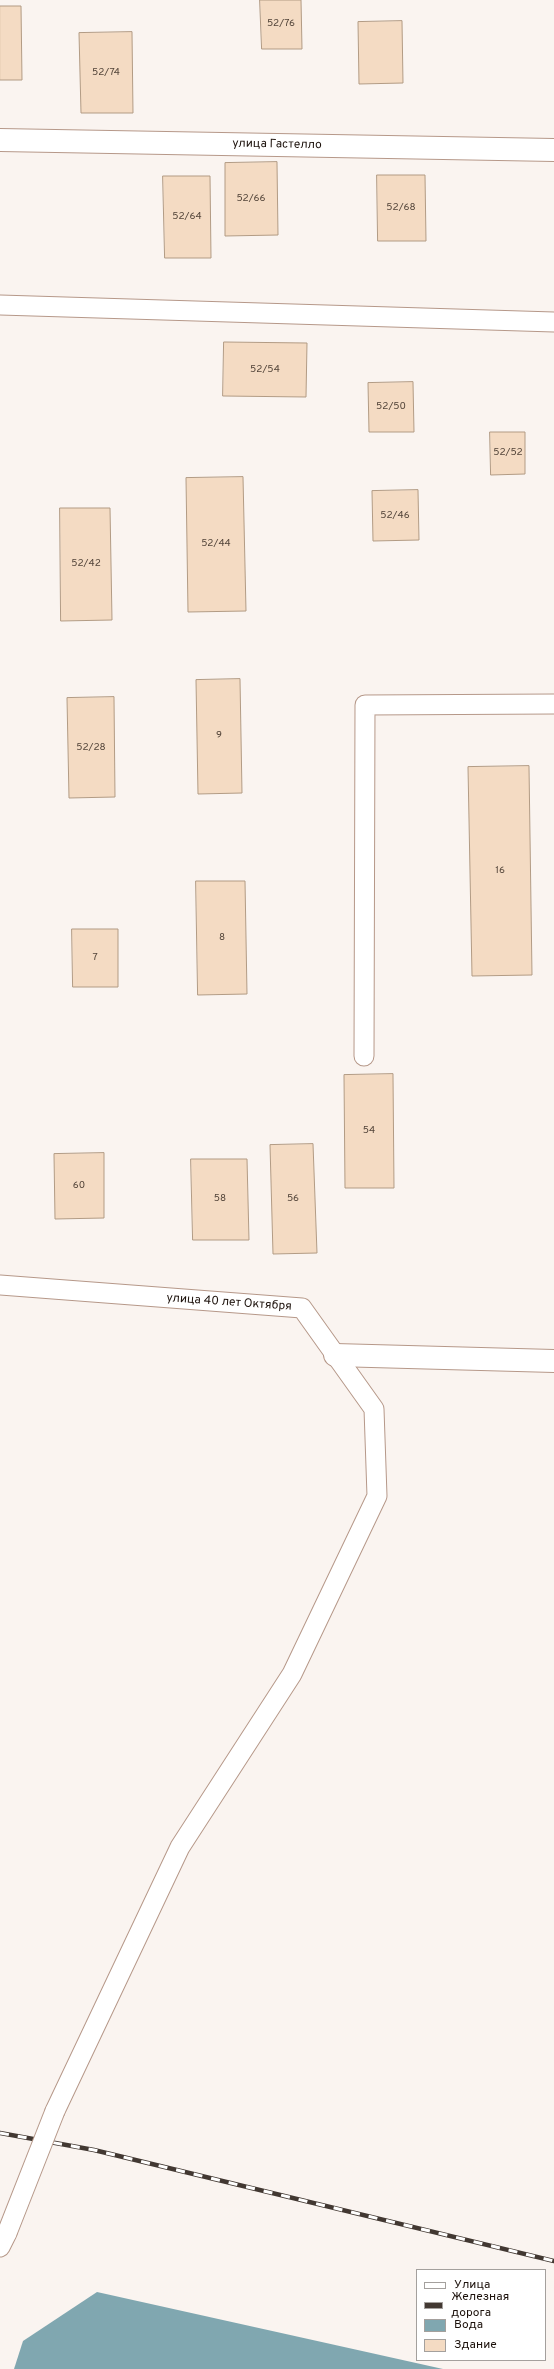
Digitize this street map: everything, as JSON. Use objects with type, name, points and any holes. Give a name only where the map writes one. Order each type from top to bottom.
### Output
[{"type":"street","name":"улица Гастелло","points":[[0,140],[554,150]]},
{"type":"street","points":[[335,1355],[554,1361]]},
{"type":"lane","points":[[0,305],[554,322]]},
{"type":"lane","points":[[364,1056],[365,705],[554,704]]},
{"type":"lane","name":"улица 40 лет Октября","points":[[0,1285],[302,1308],[335,1355]]},
{"type":"lane","points":[[4,2240],[55,2111],[180,1847],[292,1674],[377,1496],[374,1409],[335,1355]]},
{"type":"water","points":[[97,2292],[443,2369],[14,2369],[23,2341]]},
{"type":"building","points":[[260,0],[301,0],[302,49],[262,49]]},
{"type":"building","points":[[0,6],[21,6],[22,80],[0,80]]},
{"type":"building","points":[[402,21],[403,83],[359,84],[358,22]]},
{"type":"building","points":[[132,32],[133,113],[81,113],[79,33]]},
{"type":"building","points":[[277,162],[278,235],[225,236],[225,163]]},
{"type":"building","points":[[377,175],[425,175],[426,241],[378,241]]},
{"type":"building","points":[[163,176],[210,176],[211,258],[165,258]]},
{"type":"building","points":[[224,342],[307,343],[306,397],[223,396]]},
{"type":"building","points":[[413,382],[414,432],[369,432],[368,383]]},
{"type":"building","points":[[490,432],[525,432],[525,474],[491,475]]},
{"type":"building","points":[[243,477],[246,611],[188,612],[186,478]]},
{"type":"building","points":[[418,490],[419,540],[373,541],[372,491]]},
{"type":"building","points":[[60,508],[110,508],[112,620],[61,621]]},
{"type":"building","points":[[240,679],[242,793],[198,794],[196,680]]},
{"type":"building","points":[[114,697],[115,797],[69,798],[67,698]]},
{"type":"building","points":[[529,766],[532,975],[472,976],[468,767]]},
{"type":"building","points":[[196,881],[245,881],[247,994],[198,995]]},
{"type":"building","points":[[72,929],[118,929],[118,987],[73,987]]},
{"type":"building","points":[[393,1074],[394,1188],[345,1188],[344,1075]]},
{"type":"building","points":[[313,1144],[317,1253],[273,1254],[270,1145]]},
{"type":"building","points":[[104,1153],[104,1218],[55,1219],[54,1154]]},
{"type":"building","points":[[191,1159],[247,1159],[249,1240],[193,1240]]},
{"type":"railway","points":[[0,2133],[94,2150],[554,2261]]}]
